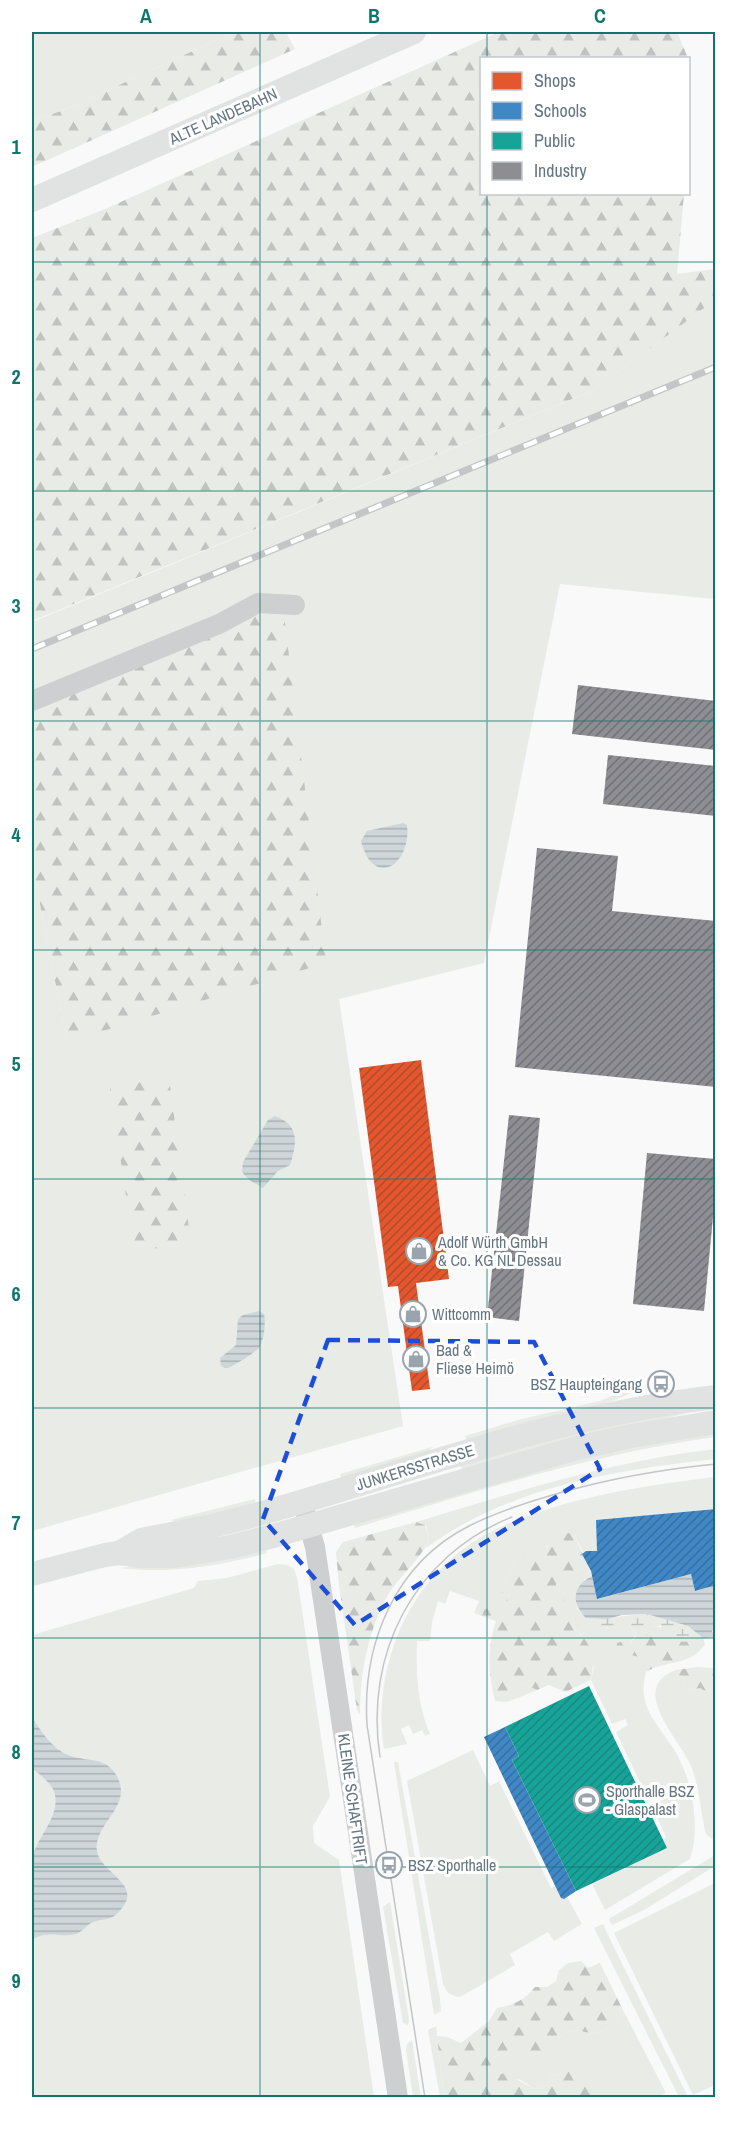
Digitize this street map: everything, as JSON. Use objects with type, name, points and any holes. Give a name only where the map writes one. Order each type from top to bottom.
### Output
[{"type":"main road","name":"ALTE LANDEBAHN","points":[[32,200],[414,32]]},
{"type":"main road","name":"JUNKERSSTRASSE","points":[[32,1574],[119,1553],[141,1540],[212,1526],[302,1502],[559,1426],[643,1408],[716,1397]]},
{"type":"main road","name":"JUNKERSSTRASSE","points":[[119,1553],[174,1556],[251,1542],[577,1448],[631,1436],[716,1422]]},
{"type":"street","points":[[32,700],[219,624],[258,603],[295,605]]},
{"type":"street","name":"KLEINE SCHAFTRIFT","points":[[302,1502],[315,1547],[398,2097]]},
{"type":"highlighted area","points":[[328,1340],[534,1342],[600,1469],[355,1625],[263,1519]]},
{"type":"green space","points":[[32,32],[234,32],[67,109],[32,121]]},
{"type":"green space","points":[[234,32],[286,32],[295,49],[32,167],[32,121],[67,109]]},
{"type":"green space","points":[[499,32],[677,32],[688,57],[480,57],[480,195],[684,195],[677,274],[715,269],[715,300],[594,390],[32,621],[32,238],[105,209]]},
{"type":"green space","points":[[715,300],[715,599],[560,584],[484,963],[339,999],[403,1426],[32,1531],[32,863],[67,1042],[32,692],[32,622],[594,390]]},
{"type":"green space","points":[[282,598],[326,963],[67,1042],[32,863],[32,692]]},
{"type":"green space","points":[[169,1078],[191,1244],[134,1251],[110,1087]]},
{"type":"green space","points":[[640,1384],[640,1389],[613,1401],[467,1441],[465,1436],[518,1420],[600,1401]]},
{"type":"green space","points":[[691,1412],[463,1470],[460,1466],[461,1463],[641,1417]]},
{"type":"green space","points":[[715,1432],[715,1437],[624,1453],[534,1475],[355,1528],[353,1523],[582,1457]]},
{"type":"green space","points":[[432,1447],[428,1452],[342,1479],[340,1474]]},
{"type":"green space","points":[[715,1449],[715,1459],[601,1476],[527,1496],[491,1510],[457,1528],[425,1549],[429,1541],[426,1525],[416,1522],[602,1469]]},
{"type":"green space","points":[[715,1477],[715,1509],[596,1520],[597,1551],[583,1552],[574,1534],[516,1559],[511,1573],[501,1583],[510,1594],[502,1609],[484,1610],[482,1616],[474,1613],[479,1601],[450,1591],[445,1604],[438,1601],[430,1641],[417,1641],[418,1688],[422,1711],[430,1734],[425,1736],[422,1730],[413,1734],[409,1725],[401,1729],[407,1744],[384,1749],[383,1692],[388,1664],[397,1637],[412,1606],[432,1578],[457,1554],[485,1535],[511,1523],[568,1503],[627,1490]]},
{"type":"green space","points":[[255,1499],[256,1504],[176,1522],[171,1520]]},
{"type":"green space","points":[[416,1522],[425,1525],[429,1541],[389,1593],[376,1622],[364,1668],[360,1715],[357,1710],[336,1552],[343,1542]]},
{"type":"green space","points":[[560,1532],[574,1534],[588,1566],[560,1578],[556,1581],[556,1586],[564,1594],[564,1609],[572,1617],[573,1627],[585,1639],[591,1651],[593,1663],[591,1680],[565,1692],[549,1685],[537,1690],[514,1679],[509,1681],[509,1687],[521,1693],[520,1697],[507,1702],[495,1701],[490,1661],[491,1641],[496,1621],[482,1616],[484,1610],[493,1605],[502,1608],[510,1594],[501,1592],[501,1583],[511,1573],[516,1559],[540,1548],[548,1547],[551,1537]]},
{"type":"green space","points":[[266,1548],[267,1553],[194,1568],[138,1570],[119,1568]]},
{"type":"green space","points":[[278,1564],[294,1569],[297,1577],[330,1797],[313,1826],[314,1843],[339,1860],[374,2097],[32,2098],[32,1635],[194,1588],[198,1581],[227,1578]]},
{"type":"green space","points":[[588,1566],[592,1576],[584,1580],[577,1609],[600,1629],[629,1626],[636,1634],[630,1643],[632,1655],[643,1658],[641,1667],[646,1672],[644,1695],[646,1705],[681,1763],[690,1789],[695,1818],[690,1859],[605,1910],[592,1884],[667,1848],[663,1840],[666,1837],[652,1806],[664,1799],[661,1792],[648,1799],[616,1732],[628,1725],[625,1719],[612,1724],[591,1680],[594,1667],[581,1634],[573,1627],[572,1617],[564,1609],[564,1594],[556,1586],[556,1581],[560,1578]]},
{"type":"green space","points":[[647,1614],[688,1626],[703,1638],[684,1642],[673,1640],[668,1637],[661,1626],[651,1626],[645,1639],[635,1638],[636,1633],[629,1626],[600,1629],[586,1618],[602,1618]]},
{"type":"green space","points":[[651,1626],[689,1639],[703,1638],[705,1644],[686,1660],[646,1672],[641,1667],[642,1658],[632,1655],[625,1656],[616,1650],[617,1643],[624,1641],[630,1643],[635,1638],[645,1638]]},
{"type":"green space","points":[[697,1667],[715,1668],[715,1689],[705,1691],[700,1688],[692,1690],[684,1688],[683,1676],[675,1675],[676,1670]]},
{"type":"green space","points":[[676,1670],[675,1675],[683,1676],[684,1687],[692,1690],[700,1688],[705,1691],[715,1689],[715,1841],[706,1834],[691,1766],[668,1728],[656,1701],[656,1689],[662,1678]]},
{"type":"green space","points":[[514,1679],[537,1690],[520,1697],[520,1693],[509,1687],[508,1681]]},
{"type":"green space","points":[[473,1750],[490,1786],[499,1781],[551,1888],[556,1886],[561,1898],[567,1897],[582,1924],[554,1941],[548,1932],[510,1954],[515,1965],[457,1997],[448,1993],[443,1984],[407,1781]]},
{"type":"green space","points":[[394,1762],[398,1762],[440,1999],[441,2011],[434,2015]]},
{"type":"green space","points":[[715,1855],[715,1866],[644,1910],[612,1925],[609,1919]]},
{"type":"green space","points":[[715,1883],[715,2085],[693,2095],[614,1933]]},
{"type":"green space","points":[[390,1902],[408,2025],[403,2023],[383,1907]]},
{"type":"green space","points":[[603,1924],[688,2097],[679,2097],[594,1928]]},
{"type":"green space","points":[[581,1961],[588,1968],[600,1963],[622,2008],[614,2026],[595,2033],[568,2032],[542,2052],[527,2056],[502,2056],[488,2069],[494,2076],[505,2073],[534,2089],[547,2086],[552,2076],[576,2065],[588,2079],[603,2086],[603,2097],[444,2097],[437,2036],[447,2037],[461,2043],[489,2021],[497,2008],[519,2001],[535,1987],[547,1987],[556,1981],[559,1970],[568,1963]]},
{"type":"green space","points":[[622,2008],[666,2093],[657,2097],[603,2097],[603,2086],[588,2079],[576,2066],[552,2076],[547,2086],[534,2089],[521,2080],[494,2076],[488,2069],[495,2061],[508,2054],[534,2055],[542,2052],[568,2032],[595,2033],[614,2026]]},
{"type":"green space","points":[[436,2026],[444,2097],[440,2097],[428,2030]]},
{"type":"green space","points":[[412,2040],[421,2097],[413,2097],[406,2050],[407,2044]]},
{"type":"shaded area","points":[[403,823],[407,825],[407,839],[404,851],[398,860],[391,866],[383,868],[374,865],[367,856],[361,841],[367,831]]},
{"type":"shaded area","points":[[275,1116],[289,1124],[293,1130],[294,1149],[290,1165],[278,1171],[263,1188],[249,1180],[242,1172],[243,1162],[268,1120]]},
{"type":"shaded area","points":[[259,1311],[264,1314],[265,1322],[259,1348],[230,1367],[221,1366],[220,1358],[236,1345],[238,1319],[243,1315]]},
{"type":"shaded area","points":[[691,1574],[695,1591],[715,1585],[715,1628],[712,1631],[715,1637],[703,1638],[688,1626],[647,1614],[622,1615],[607,1619],[586,1618],[576,1601],[577,1590],[585,1580],[592,1576],[598,1599]]},
{"type":"shaded area","points":[[32,1718],[57,1749],[69,1756],[104,1763],[115,1773],[121,1793],[115,1810],[100,1834],[97,1853],[101,1861],[127,1890],[127,1899],[115,1915],[91,1923],[76,1934],[41,1935],[32,1939],[31,1864],[36,1848],[52,1817],[56,1800],[50,1784],[32,1768]]},
{"type":"building: Shops","points":[[421,1060],[449,1279],[416,1283],[430,1389],[412,1391],[398,1286],[388,1287],[359,1068]]},
{"type":"building: Schools","points":[[716,1509],[716,1585],[695,1591],[691,1574],[597,1599],[591,1571],[582,1554],[586,1551],[597,1551],[596,1520]]},
{"type":"building: Schools","points":[[505,1727],[519,1756],[512,1760],[576,1891],[564,1899],[561,1898],[484,1737]]},
{"type":"building: Public","name":"Sporthalle BSZ - Glaspalast","points":[[589,1686],[667,1848],[576,1891],[512,1760],[519,1756],[505,1727]]},
{"type":"building: Industry","points":[[578,685],[716,701],[716,750],[572,734]]},
{"type":"building: Industry","points":[[608,755],[716,766],[716,816],[603,804]]},
{"type":"building: Industry","points":[[537,848],[618,856],[612,911],[716,921],[716,1087],[515,1067]]},
{"type":"building: Industry","points":[[509,1115],[540,1118],[519,1321],[487,1317]]},
{"type":"building: Industry","points":[[647,1153],[716,1159],[716,1186],[704,1311],[633,1304]]},
{"type":"tram line","points":[[425,2098],[367,1725],[370,1666],[377,1637],[388,1610],[402,1585],[421,1562],[443,1542],[480,1521],[527,1503],[601,1482],[658,1471],[716,1464]]},
{"type":"tram line","points":[[380,1757],[377,1719],[380,1682],[389,1646],[403,1613],[423,1583],[448,1556],[478,1534],[512,1517]]},
{"type":"railway","points":[[32,649],[716,367]]},
{"type":"place","name":"Adolf Würth GmbH & Co. KG NL Dessau","points":[[419,1251]]},
{"type":"place","name":"Wittcomm","points":[[413,1314]]},
{"type":"place","name":"Bad & Fliese Heimö","points":[[416,1359]]},
{"type":"place","name":"BSZ Haupteingang","points":[[661,1384]]},
{"type":"place","name":"Sporthalle BSZ - Glaspalast","points":[[587,1800]]},
{"type":"place","name":"BSZ Sporthalle","points":[[389,1865]]}]
